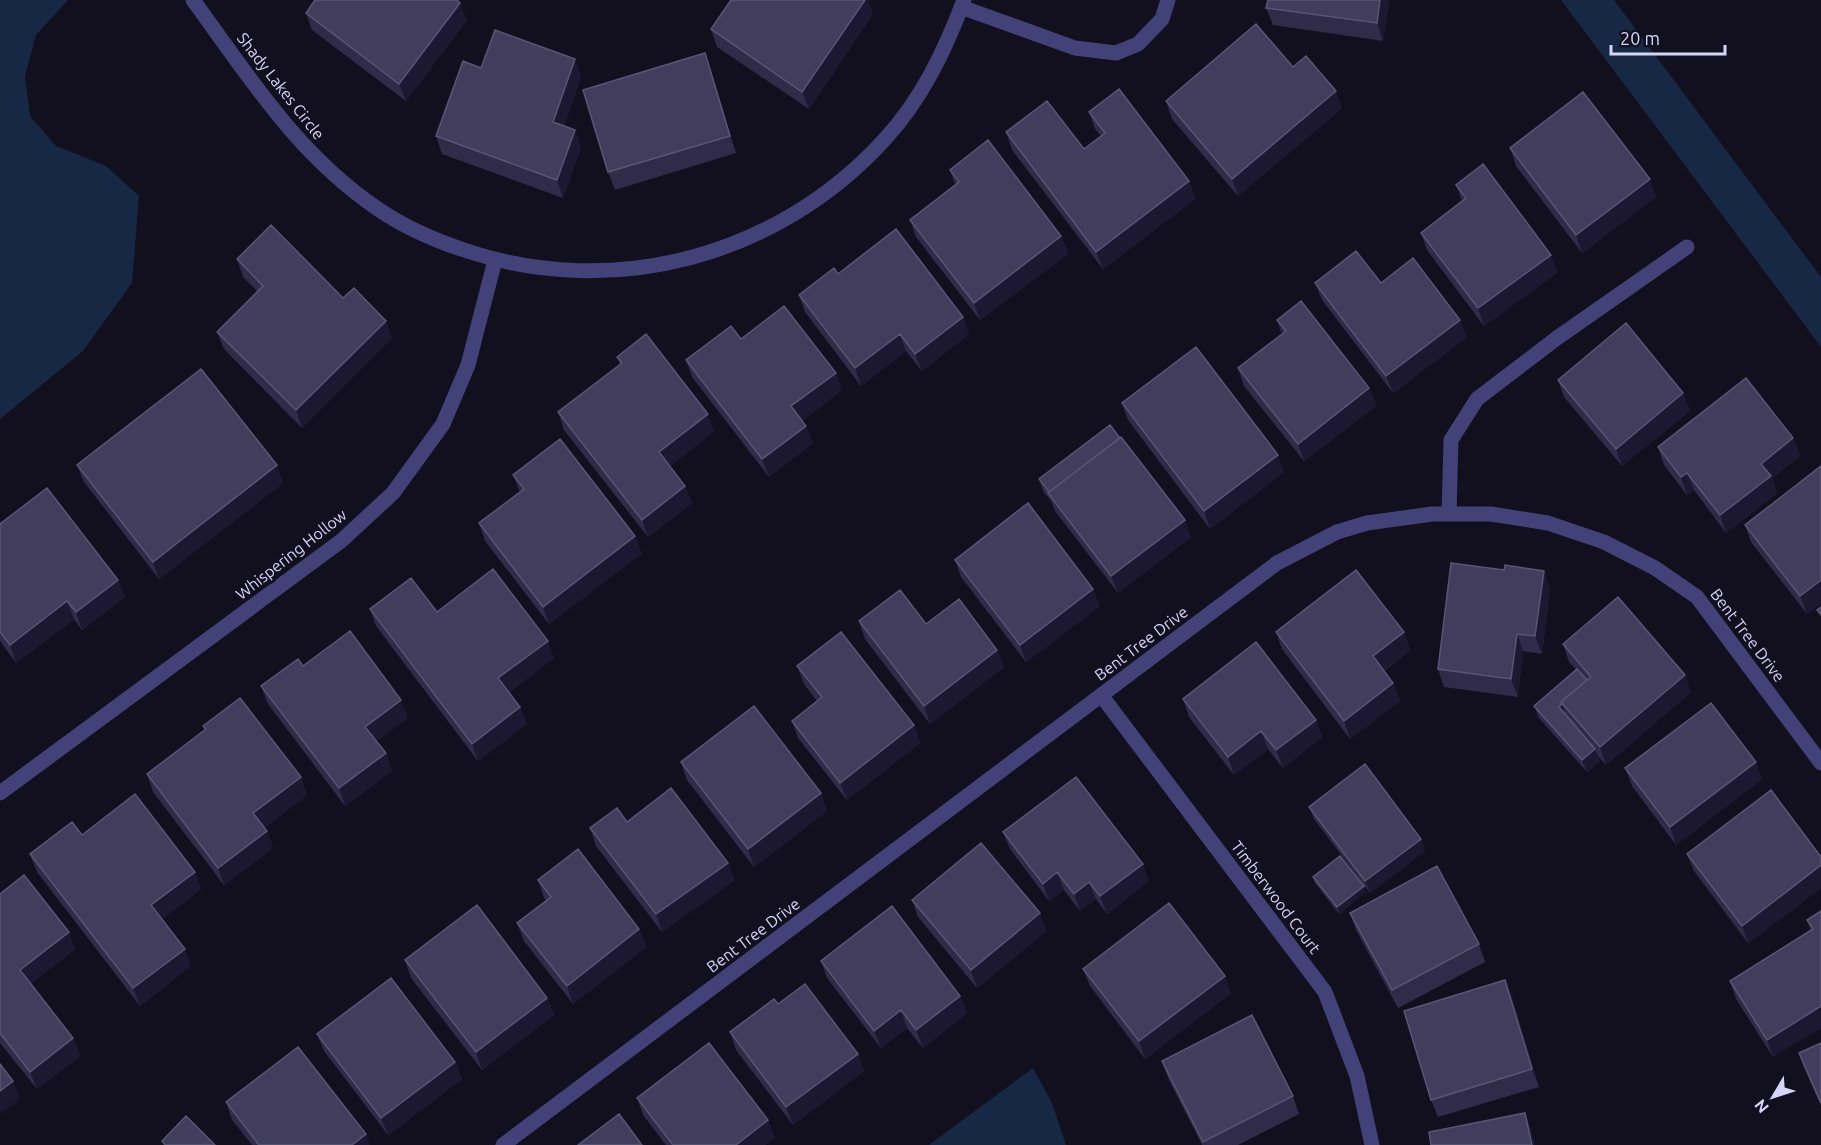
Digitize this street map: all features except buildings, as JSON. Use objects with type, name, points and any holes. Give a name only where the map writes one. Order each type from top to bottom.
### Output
[{"type":"street","name":"Shady Lakes Circle","points":[[193,0],[291,133],[332,175],[380,211],[432,239],[495,260],[554,270],[613,272],[672,263],[729,247],[783,222],[844,180],[886,138],[922,91],[950,39],[962,4]]},
{"type":"street","points":[[962,4],[1075,48],[1116,53],[1138,44],[1162,19],[1168,0]]},
{"type":"street","points":[[1449,514],[1451,440],[1477,399],[1557,338],[1687,247]]},
{"type":"street","name":"Whispering Hollow","points":[[0,793],[341,541],[393,493],[443,424],[468,365],[495,260]]},
{"type":"street","name":"Bent Tree Drive","points":[[503,1145],[1277,563],[1337,532],[1403,517],[1491,514],[1548,524],[1604,542],[1656,568],[1697,597],[1821,763]]},
{"type":"street","name":"Timberwood Court","points":[[1101,695],[1325,992],[1357,1076],[1372,1145]]},
{"type":"water","points":[[0,0],[68,0],[36,35],[25,76],[30,116],[56,146],[106,166],[139,196],[132,283],[83,351],[0,419]]},
{"type":"water","points":[[1561,0],[1614,0],[1821,277],[1821,347]]},
{"type":"water","points":[[1033,1068],[1052,1103],[1066,1145],[929,1145]]}]
